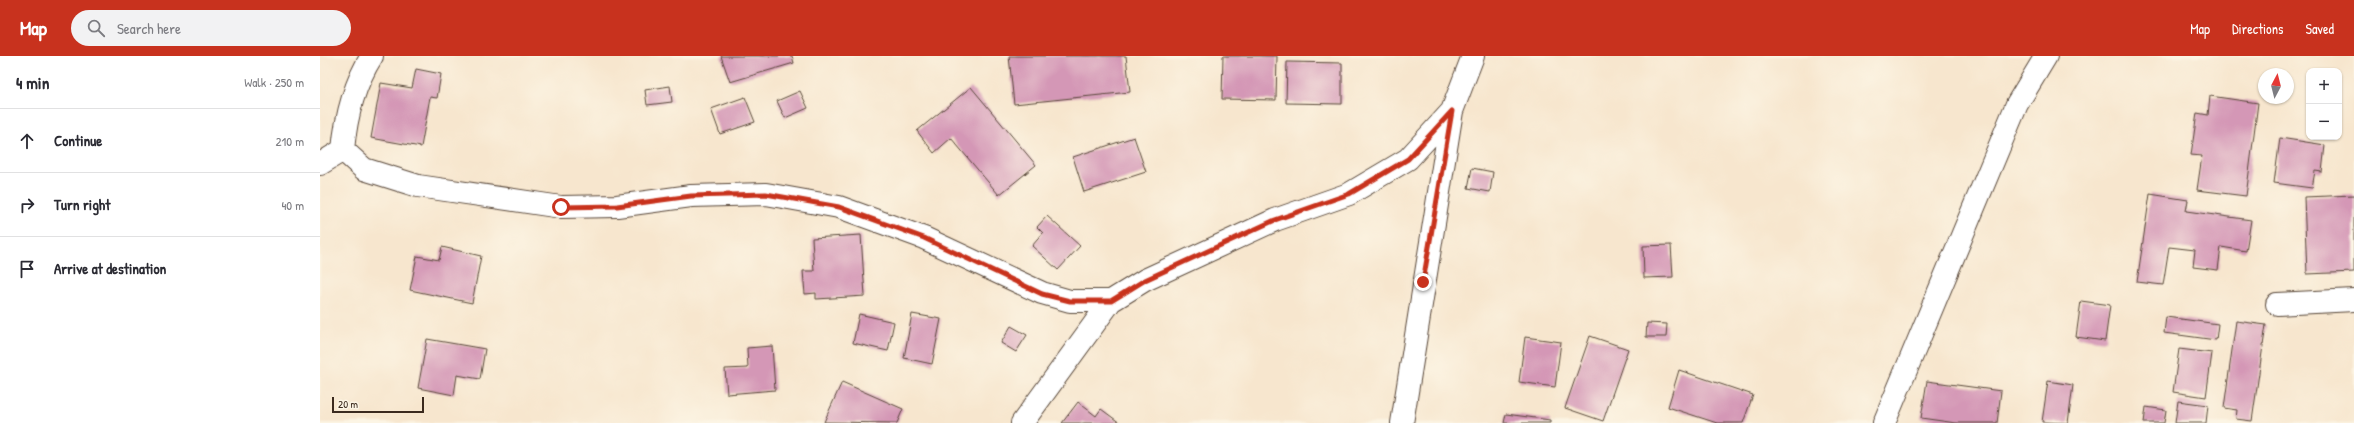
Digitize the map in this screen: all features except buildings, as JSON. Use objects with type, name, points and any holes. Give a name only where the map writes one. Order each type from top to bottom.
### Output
[{"type":"street","points":[[343,150],[345,123],[362,73],[372,56]]},
{"type":"street","points":[[1402,423],[1452,111],[1473,56]]},
{"type":"street","points":[[1884,423],[2017,104],[2046,56]]},
{"type":"street","points":[[1022,423],[1111,301],[1145,280],[1275,220],[1349,194],[1408,159],[1452,111]]},
{"type":"street","points":[[320,164],[343,150]]},
{"type":"street","points":[[343,150],[364,169],[418,186],[561,207],[617,206],[691,196],[766,194],[839,207],[924,238],[1042,294],[1070,301],[1111,301]]},
{"type":"street","points":[[2277,304],[2354,300]]},
{"type":"route","points":[[561,207],[617,206],[691,196],[766,194],[839,207],[924,238],[1042,294],[1070,301],[1111,301],[1145,280],[1275,220],[1349,194],[1408,159],[1452,111],[1423,282]]}]
